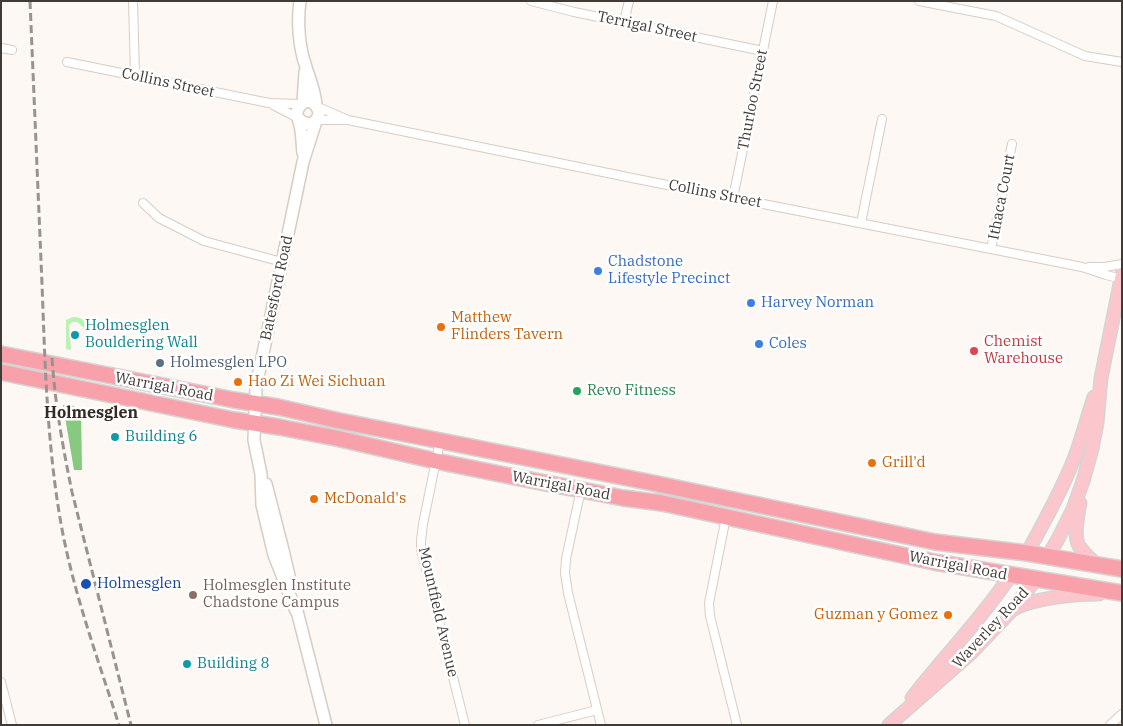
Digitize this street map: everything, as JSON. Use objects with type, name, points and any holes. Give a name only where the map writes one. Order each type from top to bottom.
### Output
[{"type":"highway","name":"Warrigal Road","points":[[1,354],[648,482],[935,542],[1027,552],[1122,569]]},
{"type":"highway","name":"Warrigal Road","points":[[1,372],[336,438],[436,461],[623,498],[662,503],[726,516],[934,562],[1120,593]]},
{"type":"highway","name":"Waverley Road","points":[[1010,576],[1027,552]]},
{"type":"highway","name":"Waverley Road","points":[[1036,580],[1048,556]]},
{"type":"main road","name":"Waverley Road","points":[[1048,556],[1073,509],[1092,449],[1097,423],[1101,378],[1121,277]]},
{"type":"main road","name":"Waverley Road","points":[[1027,552],[1065,481],[1075,457],[1101,378]]},
{"type":"main road","points":[[1083,481],[1077,541],[1080,548],[1096,564]]},
{"type":"main road","name":"Waverley Road","points":[[893,721],[924,682],[986,611],[1010,576]]},
{"type":"main road","name":"Waverley Road","points":[[893,721],[972,652],[1036,580]]},
{"type":"main road","points":[[1010,611],[1026,604],[1080,594],[1120,593]]},
{"type":"street","points":[[133,1],[135,76]]},
{"type":"street","points":[[300,1],[298,24],[305,66],[313,88],[319,114],[316,120],[309,124],[299,118],[298,109],[302,103],[305,66]]},
{"type":"street","name":"Terrigal Street","points":[[531,1],[763,51]]},
{"type":"street","points":[[624,22],[629,1]]},
{"type":"street","name":"Thurloo Street","points":[[734,198],[773,1]]},
{"type":"street","points":[[919,1],[996,16],[1085,56],[1122,62]]},
{"type":"street","points":[[1,48],[12,50]]},
{"type":"street","name":"Collins Street","points":[[67,62],[270,103],[302,103]]},
{"type":"street","points":[[302,103],[310,102],[317,106]]},
{"type":"street","name":"Collins Street","points":[[270,103],[299,118]]},
{"type":"street","name":"Collins Street","points":[[317,106],[348,120]]},
{"type":"street","name":"Batesford Road","points":[[299,118],[303,162]]},
{"type":"street","points":[[860,223],[882,119]]},
{"type":"street","name":"Collins Street","points":[[316,120],[348,120],[1082,267],[1106,276],[1121,277]]},
{"type":"street","name":"Batesford Road","points":[[316,120],[303,162],[256,387],[254,444],[283,550],[296,611],[326,725]]},
{"type":"street","name":"Ithaca Court","points":[[992,249],[1012,144]]},
{"type":"street","points":[[143,203],[159,218],[204,241],[282,262]]},
{"type":"street","name":"Collins Street","points":[[1082,267],[1105,267],[1122,264]]},
{"type":"street","name":"Mountfield Avenue","points":[[440,441],[422,524],[421,549],[465,725]]},
{"type":"street","points":[[581,489],[566,559],[565,573],[568,593],[601,725]]},
{"type":"street","points":[[726,516],[709,603],[710,616],[737,725]]},
{"type":"street","points":[[1,682],[12,725]]},
{"type":"street","points":[[538,725],[597,710]]},
{"type":"street","points":[[1110,725],[1122,714]]},
{"type":"green space","points":[[73,317],[83,320],[85,329],[77,322],[72,322],[69,325],[70,350],[66,349],[66,320]]},
{"type":"green space","points":[[70,404],[81,410],[82,470],[74,470],[63,405]]},
{"type":"railway","points":[[30,1],[46,372],[52,460],[60,518],[71,571],[119,725]]},
{"type":"railway","points":[[52,358],[60,426],[72,492],[131,725]]},
{"type":"place","name":"Chadstone Lifestyle Precinct","points":[[598,271]]},
{"type":"place","name":"Harvey Norman","points":[[751,303]]},
{"type":"place","name":"Matthew Flinders Tavern","points":[[441,327]]},
{"type":"place","name":"Holmesglen Bouldering Wall","points":[[75,335]]},
{"type":"place","name":"Coles","points":[[759,344]]},
{"type":"place","name":"Chemist Warehouse","points":[[974,351]]},
{"type":"place","name":"Holmesglen LPO","points":[[160,363]]},
{"type":"place","name":"Hao Zi Wei Sichuan","points":[[238,382]]},
{"type":"place","name":"Revo Fitness","points":[[577,391]]},
{"type":"place","name":"Building 6","points":[[115,437]]},
{"type":"place","name":"Grill'd","points":[[872,463]]},
{"type":"place","name":"McDonald's","points":[[314,499]]},
{"type":"place","name":"Holmesglen","points":[[86,584]]},
{"type":"place","name":"Holmesglen Institute Chadstone Campus","points":[[193,595]]},
{"type":"place","name":"Guzman y Gomez","points":[[948,615]]},
{"type":"place","name":"Building 8","points":[[187,664]]},
{"type":"district","name":"Holmesglen","points":[[91,413]]}]
